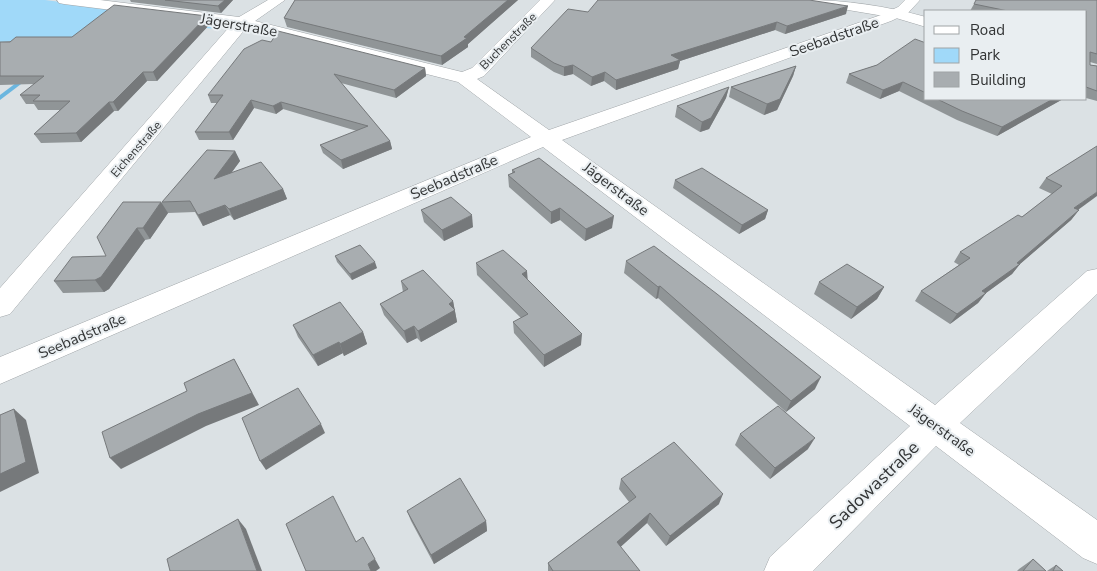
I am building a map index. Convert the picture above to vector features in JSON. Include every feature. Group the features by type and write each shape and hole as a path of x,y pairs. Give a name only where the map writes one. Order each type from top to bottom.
{"street":[{"name":"Jägerstraße","path":"64,0 242,22 464,78 1097,544"},
{"name":"Eichenstraße","path":"0,307 242,22 278,0"},
{"name":"Buchenstraße","path":"464,78 478,72 548,0"},
{"path":"812,0 897,14 924,21"},
{"name":"Seebadstraße","path":"0,371 547,138 897,14 913,0"},
{"name":"Sadowastraße","path":"784,571 936,425 1097,278"}],"green space":[{"path":"0,0 45,0 223,23 216,29 100,18 64,45 0,45"}],"building":[{"path":"165,0 225,0 218,6"},
{"path":"295,0 508,0 464,37 467,38 441,56 284,18"},
{"path":"598,0 809,0 848,6 787,26 777,22 671,55 680,60 616,80 605,72 592,77 573,65 564,67 554,63 531,48 568,9 588,12"},
{"path":"976,0 1097,0 1097,54 1090,52 1090,65 1097,66 1097,91 1087,87 1087,10 1003,10 974,4"},
{"path":"114,5 207,16 153,72 143,72 113,102 109,102 76,133 34,134 70,101 33,101 40,95 20,95 44,76 0,76 0,42 10,42 16,37 72,37"},
{"path":"278,31 425,68 394,90 334,74 390,141 341,160 320,145 368,126 281,102 273,106 251,100 229,132 195,132 223,95 208,95 244,49 262,40 271,42"},
{"path":"915,39 924,42 924,92 903,82 883,90 849,74 877,65"},
{"path":"796,66 780,99 767,104 731,87"},
{"path":"729,87 711,118 702,122 677,106"},
{"path":"939,100 1051,100 1002,127"},
{"path":"1097,146 1097,192 1074,208 1079,210 1017,263 1020,264 982,291 986,293 957,314 921,291 970,258 960,252 1018,215 1022,217 1062,186 1046,178"},
{"path":"207,150 235,151 214,179 261,162 283,189 229,209 225,205 198,215 190,201 162,202"},
{"path":"539,158 614,216 586,229 560,208 551,212 508,175 515,172 512,170"},
{"path":"702,168 768,210 742,225 675,180"},
{"path":"451,197 472,215 442,230 421,210"},
{"path":"123,202 161,202 143,228 137,228 101,277 95,280 54,281 72,257 106,256 97,237"},
{"path":"360,245 375,262 350,274 335,256"},
{"path":"654,246 821,377 791,401 660,286 658,287 626,261"},
{"path":"503,250 527,271 522,274 582,334 544,355 513,322 528,314 476,263"},
{"path":"847,264 884,287 857,307 819,282"},
{"path":"423,270 453,301 449,304 455,310 418,331 414,326 404,331 380,304 408,289 401,281"},
{"path":"340,302 363,332 313,355 293,325"},
{"path":"234,359 252,393 198,414 110,458 102,432 187,391 184,383"},
{"path":"298,388 321,424 260,461 242,418"},
{"path":"778,406 815,438 775,468 740,434"},
{"path":"14,409 26,462 0,474 0,415"},
{"path":"674,442 723,494 670,536 650,513 617,542 640,571 553,571 548,563 636,497 621,479"},
{"path":"460,478 486,521 431,555 407,511"},
{"path":"333,496 356,542 363,537 375,559 368,564 371,571 306,571 286,524"},
{"path":"238,519 257,571 170,571 167,559"},
{"path":"1033,559 1046,571 1023,571"},
{"path":"1056,565 1063,571 1053,571"}],"waterway":[{"path":"0,98 26,78"}]}
